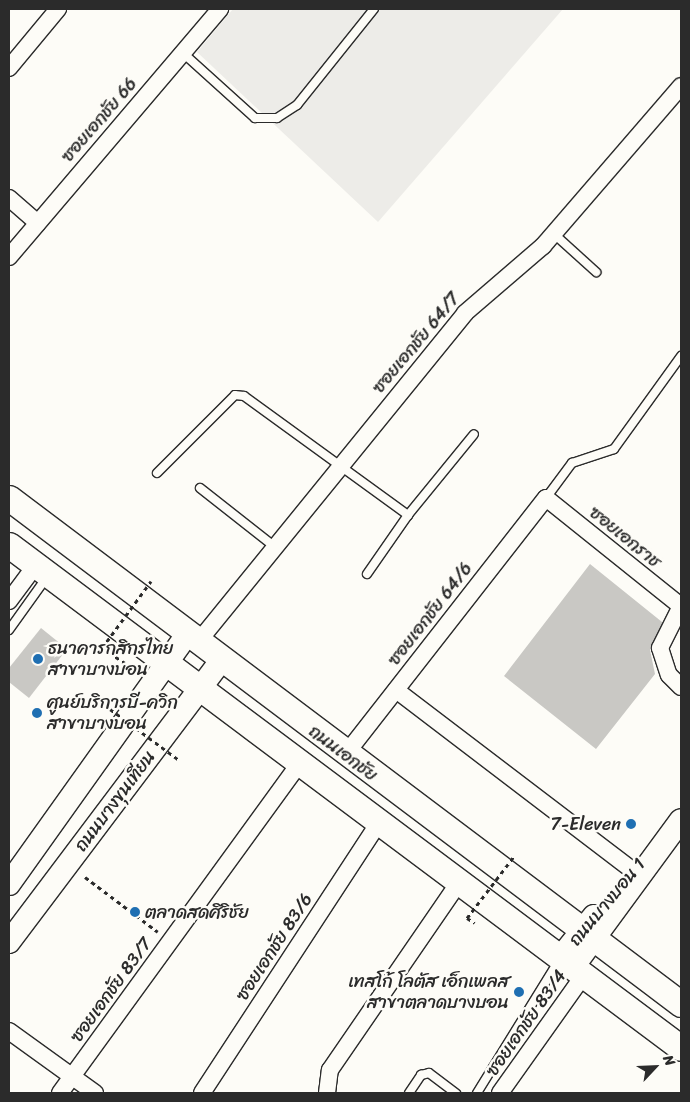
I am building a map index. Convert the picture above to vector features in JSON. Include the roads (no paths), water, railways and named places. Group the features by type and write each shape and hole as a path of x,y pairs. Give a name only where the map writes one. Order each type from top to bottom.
{"main road":[{"name":"ถนนเอกชัย","path":"9,498 346,755 681,1004"},
{"name":"ถนนเอกชัย","path":"9,545 198,690 681,1048"},
{"name":"ถนนบางขุนเทียน","path":"9,884 167,666 193,638"},
{"name":"ถนนบางขุนเทียน","path":"9,942 221,660"},
{"name":"ถนนบางบอน 1","path":"588,936 681,820"},
{"name":"ถนนบางบอน 1","path":"572,967 588,936 631,869 640,858 657,851"}],"street":[{"path":"9,68 58,9"},
{"name":"ซอยเอกชัย 66","path":"9,257 220,9"},
{"name":"ซอยเอกชัย 64/7","path":"193,638 275,547 465,313 554,234 681,86"},
{"path":"9,198 38,223"},
{"name":"ซอยเอกราช","path":"546,498 681,606"},
{"name":"ซอยเอกชัย 64/6","path":"346,755 546,498"},
{"path":"9,601 42,570"},
{"path":"681,606 660,648 669,675 681,688"},
{"path":"396,690 631,869"},
{"name":"ซอยเอกชัย 83/7","path":"60,1093 299,764"},
{"name":"ซอยเอกชัย 83/6","path":"202,1093 379,823"},
{"path":"327,1093 330,1070 459,882"},
{"name":"ซอยเอกชัย 83/4","path":"500,1093 572,967"},
{"path":"9,1031 94,1093"}],"lane":[{"path":"183,53 255,118 277,118 297,105 374,9"},
{"path":"554,234 596,272"},
{"path":"546,498 572,463 614,449 681,356"},
{"path":"157,473 235,395 342,466 408,515"},
{"path":"367,574 408,515 474,434"},
{"path":"200,488 275,547"},
{"path":"9,630 42,570"},
{"path":"477,1093 572,967"},
{"path":"409,1093 422,1075 429,1073 450,1091"}],"place":[{"name":"ธนาคารกสิกรไทย สาขาบางบอน","path":"38,659"},
{"name":"ศูนย์บริการบี-ควิก สาขาบางบอน","path":"37,713"},
{"name":"7-Eleven","path":"631,824"},
{"name":"ตลาดสดศิริชัย","path":"135,912"},
{"name":"เทสโก้ โลตัส เอ็กเพลส สาขาตลาดบางบอน","path":"519,992"}]}
